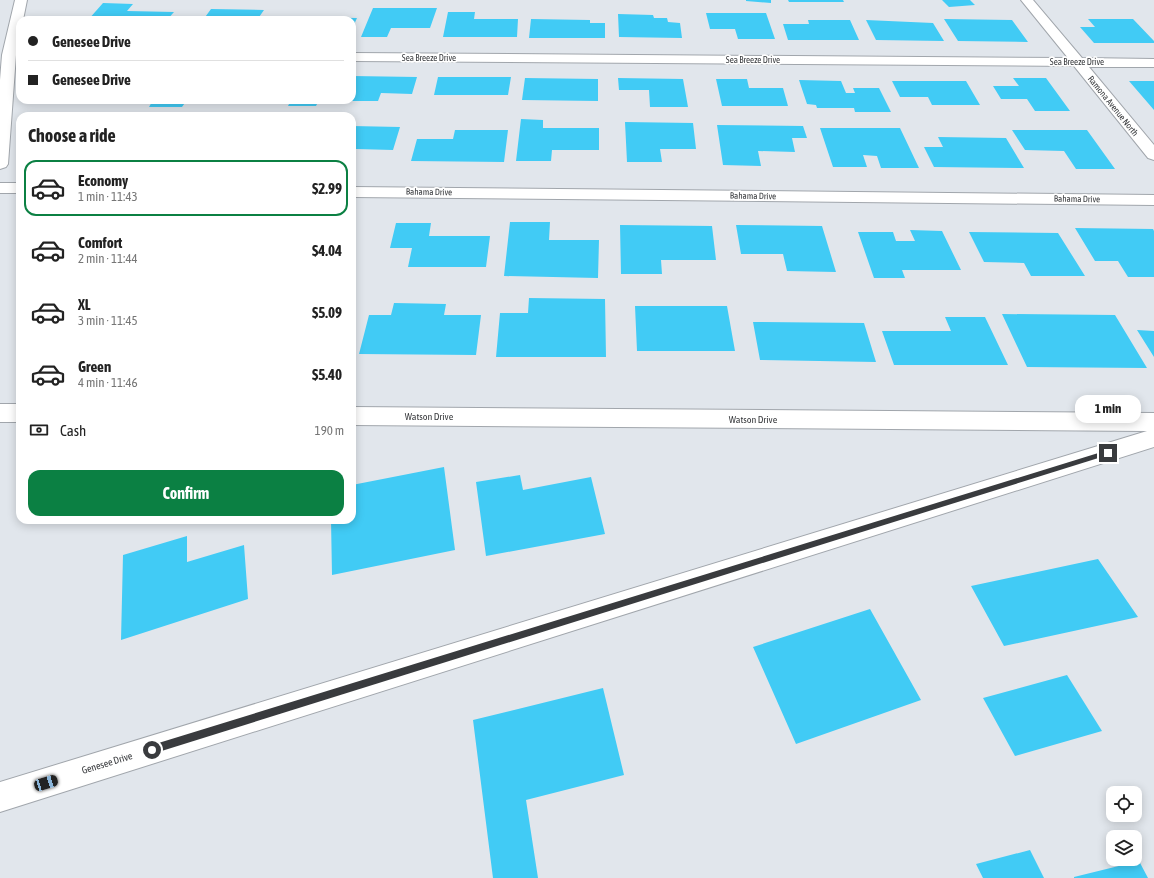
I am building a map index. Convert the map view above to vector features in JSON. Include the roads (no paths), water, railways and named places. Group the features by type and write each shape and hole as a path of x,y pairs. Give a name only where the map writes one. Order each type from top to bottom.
{"street":[{"path":"19,16 21,0"},
{"name":"Ramona Avenue North","path":"1027,0 1154,155"},
{"path":"0,164 16,39"},
{"name":"Sea Breeze Drive","path":"356,57 1154,63"},
{"path":"0,188 16,188"},
{"name":"Bahama Drive","path":"356,192 1154,200"},
{"path":"0,413 16,413"},
{"name":"Watson Drive","path":"356,416 1154,422"},
{"name":"Genesee Drive","path":"0,797 1154,438"}]}
